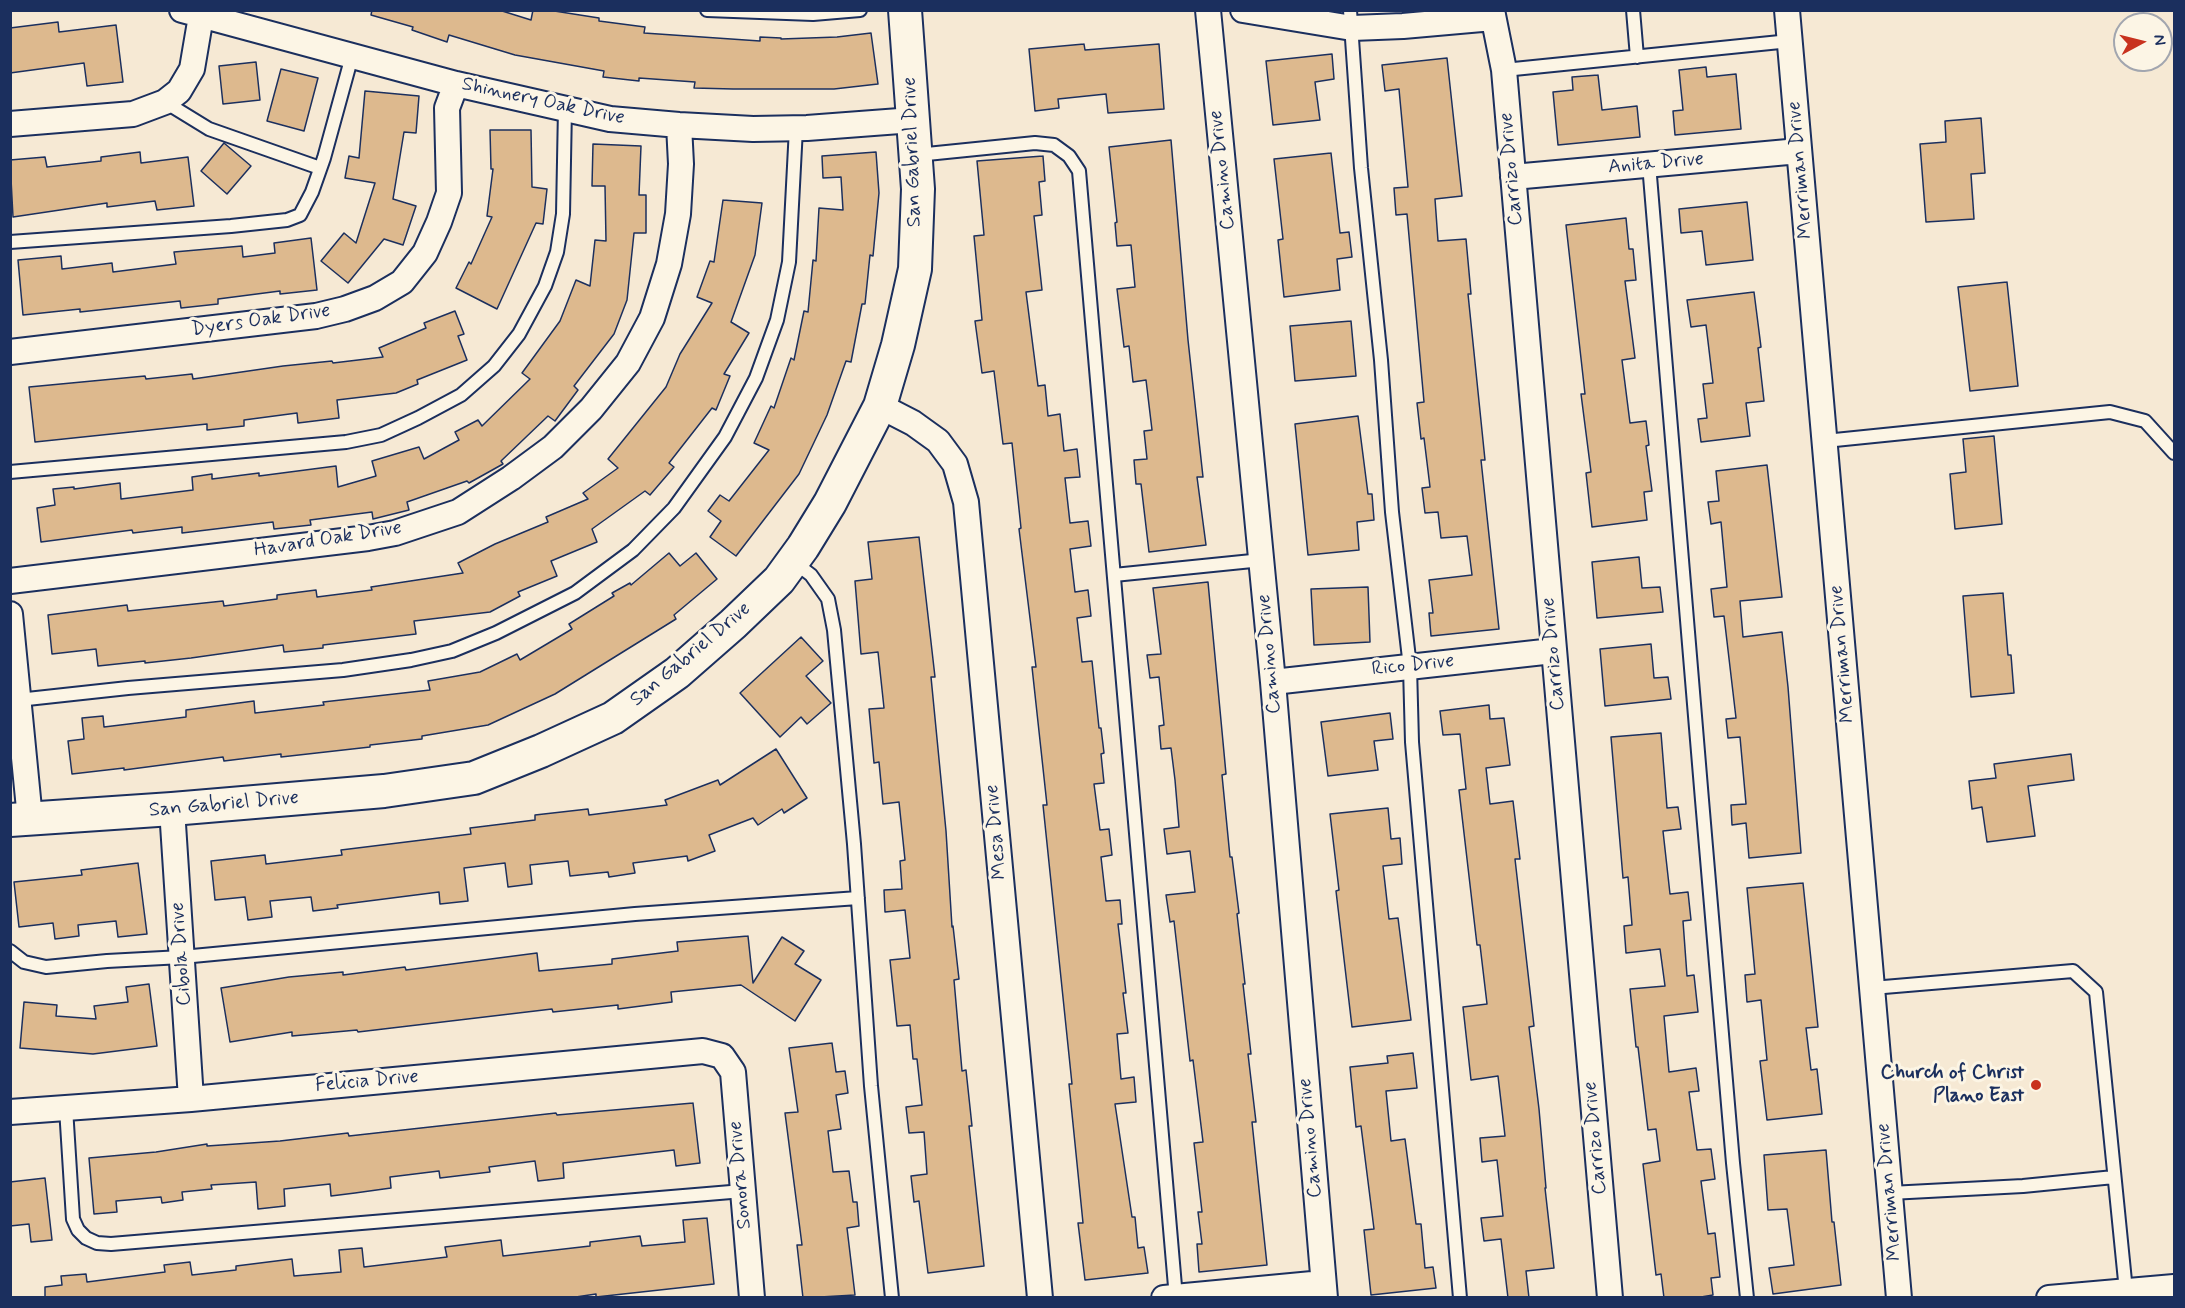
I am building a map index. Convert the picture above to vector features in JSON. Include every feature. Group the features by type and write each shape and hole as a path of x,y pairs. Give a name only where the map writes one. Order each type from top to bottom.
{"street":[{"name":"San Gabriel Drive","path":"20,819 384,791 474,778 541,752 613,718 677,673 771,588 793,561 830,503 880,405 898,345 915,269 918,189 905,10"},
{"name":"Camino Drive","path":"1208,10 1262,560 1324,1291"},
{"path":"1243,10 1403,26 1492,14"},
{"name":"Merriman Drive","path":"1787,10 1899,1298"},
{"name":"Shinnery Oak Drive","path":"192,13 456,84 610,119 678,125 796,128 913,120"},
{"path":"10,124 133,114 165,102 179,91 192,69 192,13"},
{"name":"Carrizo Drive","path":"1492,14 1504,70 1610,1298"},
{"name":"Dyers Oak Drive","path":"10,352 316,316 375,298 402,282 425,253 449,193 447,108 456,84"},
{"name":"Havard Oak Drive","path":"10,582 368,538 458,512 511,478 553,447 591,409 628,363 652,318 669,264 678,214 681,164 678,125"},
{"name":"Anita Drive","path":"1513,177 1799,151"},
{"name":"Mesa Drive","path":"880,405 913,423 938,441 955,464 966,502 1040,1298"},
{"path":"10,614 18,700 20,819"},
{"name":"Rico Drive","path":"1273,682 1553,651"},
{"name":"Cibola Drive","path":"172,809 191,1099"},
{"name":"Felicia Drive","path":"10,1112 191,1099 703,1051 722,1056"},
{"name":"Sonora Drive","path":"722,1056 733,1072 752,1298"},
{"path":"2049,1298 2175,1287"},
{"path":"1172,1297 1324,1291"}],"lane":[{"path":"707,10 813,14 860,10"},
{"path":"1633,10 1637,57"},
{"path":"1351,19 1361,168 1381,360 1392,512 1410,667 1412,742 1460,1298"},
{"path":"1504,70 1790,41"},
{"path":"10,242 231,226 287,220 300,215 312,192 320,168 352,56"},
{"path":"165,102 209,129 320,168"},
{"path":"10,472 346,442 381,435 461,395 494,366 519,334 545,286 557,252 563,214 565,108"},
{"path":"18,700 128,688 343,670 411,660 452,651 496,633 585,586 633,550 674,508 725,437 756,378 777,320 789,262 796,128"},
{"path":"916,155 1035,143 1054,145 1069,156 1079,171 1172,1297"},
{"path":"1649,164 1733,1163 1747,1298"},
{"path":"1824,441 2110,412 2145,421 2175,453"},
{"path":"1114,575 1262,560"},
{"path":"793,561 811,575 828,598 834,630 858,898 871,1086 892,1298"},
{"path":"10,951 24,962 46,967 182,957 519,924 858,898"},
{"path":"1872,988 2073,971 2096,992 2126,1291"},
{"path":"66,1108 73,1219 78,1230 86,1238 97,1243 111,1244 742,1191"},
{"path":"1890,1193 2023,1186 2114,1178"}],"building":[{"path":"372,10 499,10 531,20 533,10 548,10 599,18 599,21 645,27 644,33 760,41 760,37 781,39 837,37 871,33 878,84 834,89 733,89 694,88 695,82 639,78 639,81 603,77 604,71 515,55 449,35 447,42 412,30 413,27 371,15"},
{"path":"58,22 59,32 116,25 123,82 87,86 84,63 10,73 10,28"},
{"path":"1084,44 1085,50 1159,44 1164,109 1108,113 1106,94 1058,99 1059,108 1035,111 1029,49"},
{"path":"1332,54 1334,79 1315,82 1320,120 1273,125 1266,61"},
{"path":"1447,58 1462,196 1435,199 1438,241 1466,239 1471,294 1468,294 1485,460 1481,460 1499,629 1431,636 1429,613 1433,613 1429,580 1472,575 1467,536 1441,538 1438,512 1425,513 1422,488 1430,487 1417,403 1424,402 1407,214 1396,215 1394,188 1408,187 1399,89 1385,91 1382,65"},
{"path":"256,62 260,100 223,104 219,66"},
{"path":"1706,67 1707,77 1736,74 1741,129 1675,135 1673,111 1683,110 1679,70"},
{"path":"281,69 318,78 304,131 267,121"},
{"path":"1598,75 1602,110 1637,106 1640,137 1558,145 1553,92 1573,90 1572,77"},
{"path":"365,91 419,96 416,133 404,132 393,199 416,206 403,245 384,239 348,283 321,261 344,233 356,243 375,183 345,178 349,156 359,158"},
{"path":"1981,118 1985,173 1971,174 1974,219 1926,222 1920,144 1946,142 1945,121"},
{"path":"490,130 531,130 532,187 547,189 543,224 536,223 497,309 456,288 469,262 471,264 492,217 487,216 493,169 491,169"},
{"path":"1171,140 1188,340 1203,477 1197,477 1206,545 1149,552 1141,484 1136,484 1134,460 1147,459 1144,431 1152,430 1146,380 1133,382 1129,346 1124,347 1117,289 1135,287 1131,245 1117,246 1115,223 1117,222 1109,147"},
{"path":"224,143 251,166 227,194 201,171"},
{"path":"593,144 641,146 639,195 646,195 646,233 634,233 627,300 614,334 574,386 578,390 555,421 548,416 501,461 503,464 469,483 467,481 407,502 409,510 373,519 372,512 310,520 311,525 274,529 273,522 182,533 182,527 133,533 132,530 41,542 37,508 55,505 53,489 74,487 74,489 120,483 121,499 193,490 192,477 212,474 212,479 259,473 259,476 336,466 338,487 376,476 372,461 419,447 424,459 459,440 455,432 478,420 482,426 530,379 522,373 560,321 576,280 590,286 595,240 606,241 605,186 592,186"},
{"path":"140,152 141,163 188,157 194,206 157,210 155,201 107,207 107,203 13,217 10,160 45,157 47,167 101,161 101,157"},
{"path":"876,152 879,193 873,256 870,255 865,304 862,304 851,362 846,361 827,415 799,474 736,556 710,537 721,521 708,511 720,495 729,501 769,450 754,443 771,406 774,408 791,358 794,360 804,311 808,312 813,260 816,261 819,208 843,210 841,177 823,178 822,156"},
{"path":"1331,153 1340,233 1349,232 1352,257 1337,259 1340,290 1284,297 1278,240 1283,239 1274,159"},
{"path":"1043,156 1045,181 1039,182 1042,215 1034,216 1042,290 1026,292 1038,386 1045,385 1048,416 1060,414 1064,451 1077,449 1080,477 1065,478 1070,523 1088,521 1091,546 1070,549 1075,592 1088,590 1091,616 1077,618 1082,662 1092,661 1104,753 1101,754 1104,783 1094,784 1100,830 1109,829 1112,855 1101,857 1106,901 1120,900 1122,924 1118,924 1128,1033 1117,1034 1121,1079 1134,1077 1136,1102 1115,1104 1132,1217 1135,1217 1138,1248 1144,1247 1148,1273 1085,1280 1078,1223 1083,1223 1069,1084 1072,1084 1043,805 1047,805 1032,667 1036,667 1019,529 1021,528 1012,443 1003,444 994,371 982,373 975,321 982,320 974,236 984,235 977,161"},
{"path":"723,200 762,203 755,255 731,322 749,333 724,374 730,376 716,410 712,408 669,463 674,467 650,495 645,491 592,529 597,542 551,561 557,576 518,592 520,596 490,612 414,621 416,634 284,652 283,645 191,658 98,666 96,649 52,654 48,615 127,605 128,611 223,601 224,606 277,599 277,595 316,590 317,597 372,590 371,587 463,573 458,563 495,544 548,522 546,517 588,499 583,493 618,468 608,459 666,387 680,354 712,303 697,297 710,261 714,262"},
{"path":"1747,202 1753,260 1706,265 1702,231 1681,233 1679,209"},
{"path":"1626,218 1629,249 1633,249 1636,280 1625,281 1635,358 1622,360 1630,423 1646,421 1649,445 1646,446 1652,491 1644,492 1647,520 1592,527 1586,473 1591,472 1581,394 1585,394 1566,225"},
{"path":"311,238 317,290 280,294 280,291 218,299 218,304 181,308 180,301 80,312 80,309 23,315 18,260 61,256 62,269 112,263 113,272 176,264 174,252 242,246 243,257 275,253 274,243"},
{"path":"2007,282 2018,386 1970,391 1958,287"},
{"path":"1754,292 1761,347 1758,348 1764,401 1746,403 1750,436 1701,442 1698,419 1707,418 1703,384 1713,383 1706,325 1691,327 1687,300"},
{"path":"455,311 464,334 458,336 467,360 417,380 418,384 396,393 337,400 339,418 298,423 297,413 244,420 244,426 207,430 207,424 35,442 29,387 145,376 146,379 192,374 193,379 283,366 383,357 379,348 426,328 424,323"},
{"path":"1351,321 1356,376 1295,381 1290,326"},
{"path":"1358,416 1368,494 1372,494 1374,520 1357,522 1359,550 1308,555 1295,424"},
{"path":"1994,436 2002,524 1955,529 1950,474 1966,472 1963,439"},
{"path":"1767,465 1782,597 1740,601 1743,637 1782,632 1801,853 1749,858 1746,823 1732,825 1731,805 1746,804 1740,737 1728,738 1726,719 1736,718 1724,616 1714,617 1711,589 1727,587 1721,522 1711,524 1708,502 1719,501 1716,471"},
{"path":"919,537 935,677 931,677 946,831 952,927 959,979 954,980 962,1071 966,1070 972,1126 969,1126 984,1266 928,1273 919,1201 914,1202 911,1176 927,1174 924,1132 909,1133 906,1107 922,1105 917,1059 913,1059 910,1025 897,1026 890,960 910,958 905,910 885,912 884,890 902,889 900,861 905,860 899,802 883,804 879,762 874,763 869,709 884,708 878,652 861,654 855,581 872,579 868,542"},
{"path":"669,553 680,566 696,553 717,579 674,615 676,619 555,694 488,725 422,736 422,739 370,745 370,747 224,761 223,757 124,770 124,768 72,774 68,741 84,739 82,718 103,716 104,727 186,717 186,710 254,701 255,713 324,705 323,702 430,690 428,681 480,672 517,654 520,660 572,629 569,624 614,596 612,593 630,583 631,585"},
{"path":"1639,557 1642,588 1660,587 1663,612 1597,618 1592,562"},
{"path":"1208,582 1226,774 1222,775 1230,857 1232,857 1239,913 1237,914 1251,1054 1248,1054 1256,1122 1252,1122 1267,1265 1199,1272 1197,1244 1202,1244 1198,1212 1202,1212 1194,1143 1203,1142 1193,1060 1190,1061 1174,921 1170,922 1166,895 1195,892 1190,851 1167,854 1164,829 1179,827 1175,780 1171,748 1161,749 1159,726 1164,725 1159,677 1150,678 1147,655 1161,654 1153,588"},
{"path":"1368,587 1370,642 1314,645 1311,589"},
{"path":"2003,593 2008,655 2011,655 2014,693 1971,697 1963,596"},
{"path":"801,637 823,661 806,676 831,703 807,724 801,717 780,737 740,693"},
{"path":"1651,644 1654,678 1668,677 1671,699 1605,706 1600,649"},
{"path":"1489,705 1490,719 1504,718 1510,765 1486,768 1490,804 1513,801 1520,859 1515,859 1534,1026 1529,1027 1554,1268 1526,1271 1529,1298 1508,1298 1501,1239 1484,1241 1481,1218 1503,1216 1497,1160 1482,1162 1480,1138 1505,1136 1498,1076 1471,1080 1463,1007 1487,1004 1480,945 1477,945 1459,790 1466,789 1460,734 1443,735 1440,711"},
{"path":"1390,713 1393,739 1374,741 1378,770 1328,776 1321,722"},
{"path":"1661,733 1667,808 1678,807 1681,829 1663,831 1670,894 1688,892 1691,920 1683,921 1687,976 1694,975 1698,1012 1664,1016 1669,1072 1696,1068 1699,1091 1689,1092 1697,1150 1711,1149 1715,1179 1701,1181 1708,1234 1715,1233 1720,1277 1711,1278 1713,1295 1695,1298 1664,1298 1661,1274 1656,1275 1643,1164 1660,1161 1656,1129 1648,1130 1630,989 1665,986 1660,949 1626,953 1624,926 1632,925 1628,877 1623,878 1611,737"},
{"path":"776,749 807,798 784,813 782,809 758,825 753,818 709,835 715,851 688,861 687,856 633,863 635,873 609,877 608,872 570,876 568,861 530,865 532,884 508,887 505,863 464,868 468,901 440,904 439,892 337,905 338,908 313,911 311,897 270,901 272,917 248,920 245,897 215,900 211,861 265,855 266,864 342,855 341,850 471,834 470,828 535,820 535,815 588,809 589,815 667,805 665,800 718,780 720,785"},
{"path":"2071,754 2074,780 2028,786 2035,836 1987,842 1982,807 1972,809 1969,781 1996,778 1994,764"},
{"path":"1388,808 1391,839 1400,838 1402,864 1383,866 1389,919 1398,918 1411,1020 1352,1027 1336,891 1339,890 1330,814"},
{"path":"138,863 147,934 118,937 116,921 78,925 79,936 55,939 53,923 19,927 14,882 82,875 81,870"},
{"path":"1803,883 1818,1027 1806,1028 1811,1070 1817,1069 1822,1114 1767,1120 1760,1061 1767,1060 1761,1000 1747,1002 1745,975 1755,974 1747,888"},
{"path":"748,936 753,983 782,937 804,951 795,964 821,980 795,1021 741,985 671,992 672,1002 618,1009 618,1005 553,1012 552,1009 358,1032 357,1030 292,1036 292,1032 230,1042 221,988 289,977 343,972 343,975 405,967 406,970 537,953 539,971 612,964 612,959 678,951 677,942"},
{"path":"149,984 157,1046 93,1054 20,1048 24,1002 57,1005 56,1016 96,1019 94,1006 128,1002 126,987"},
{"path":"832,1043 836,1072 845,1071 848,1093 836,1095 841,1129 828,1131 833,1172 849,1171 853,1202 857,1202 859,1226 847,1228 855,1295 803,1298 797,1245 802,1245 785,1113 798,1112 789,1048"},
{"path":"1413,1053 1417,1088 1386,1091 1391,1141 1405,1139 1416,1224 1421,1224 1425,1268 1433,1267 1436,1288 1371,1295 1364,1230 1374,1229 1361,1126 1356,1127 1350,1067 1388,1063 1387,1056"},
{"path":"693,1103 700,1163 676,1166 674,1150 563,1163 564,1178 538,1181 535,1161 489,1167 490,1172 440,1178 439,1171 390,1177 391,1188 331,1196 330,1184 284,1189 285,1206 258,1209 256,1182 211,1185 212,1189 182,1192 183,1200 162,1203 161,1197 116,1201 117,1212 94,1214 89,1158 156,1152 207,1144 207,1146 280,1141 348,1133 349,1136 556,1113 557,1115"},
{"path":"1826,1150 1832,1222 1834,1222 1841,1285 1773,1294 1769,1268 1794,1265 1787,1209 1768,1210 1764,1155"},
{"path":"45,1178 52,1240 31,1242 29,1224 10,1226 10,1182"},
{"path":"707,1218 714,1284 569,1298 45,1298 45,1287 62,1285 61,1276 86,1274 87,1282 165,1272 164,1265 190,1262 192,1275 236,1270 236,1266 292,1259 294,1276 341,1272 339,1250 362,1248 364,1267 447,1257 445,1247 501,1240 503,1256 590,1246 590,1242 640,1236 642,1246 685,1242 683,1220"}],"place":[{"name":"Church of Christ Plano East","path":"2036,1085"}]}
